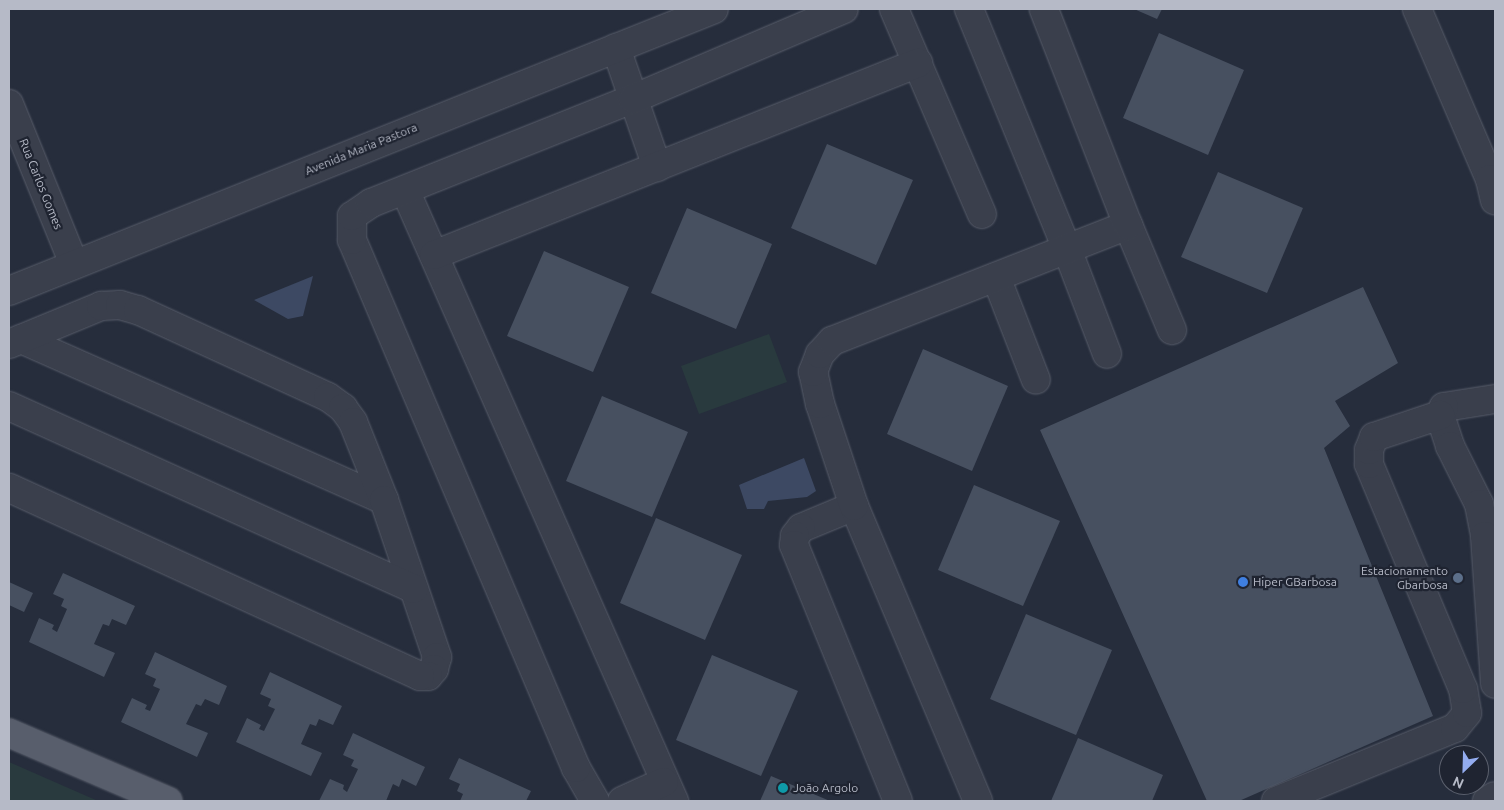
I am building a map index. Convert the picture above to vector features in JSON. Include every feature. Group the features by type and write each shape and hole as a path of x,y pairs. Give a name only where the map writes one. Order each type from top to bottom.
{"main road":[{"path":"9,733 168,801"}],"street":[{"name":"Avenida Maria Pastora","path":"9,290 714,9"},
{"path":"596,801 576,768 352,240 352,216 371,203 405,190 630,88 844,9"},
{"path":"894,9 982,214"},
{"path":"969,9 1067,249 1107,354"},
{"path":"1044,9 1128,225 1172,330"},
{"path":"1419,10 1490,179 1495,200"},
{"path":"616,48 657,167"},
{"path":"434,255 918,63"},
{"name":"Rua Carlos Gomes","path":"9,104 74,264"},
{"path":"405,190 669,792 622,801"},
{"path":"978,801 854,506 820,404 813,372 820,354 832,341 1128,225"},
{"path":"996,276 1036,380"},
{"path":"9,488 420,676 428,676 434,669 437,657 384,500 353,422 343,408 328,397 138,310 120,305 101,306 15,342"},
{"path":"15,342 384,500"},
{"path":"1495,399 1444,408 1440,416 1450,446 1479,504 1485,536 1495,684"},
{"path":"9,406 414,588"},
{"path":"1276,801 1455,728 1467,713 1463,688 1369,464 1369,450 1374,437 1440,416"},
{"path":"854,506 801,528 795,536 794,545 898,801"},
{"path":"1487,801 1495,796"}],"shaded area":[{"path":"769,334 787,382 699,414 681,366"},
{"path":"9,762 98,801 9,801"}],"water":[{"path":"313,276 303,316 288,319 254,300"},
{"path":"804,458 816,491 807,497 768,501 764,509 747,509 739,485"}],"building":[{"path":"1134,9 1162,9 1157,19"},
{"path":"1159,33 1244,70 1208,155 1123,118"},
{"path":"827,144 913,180 876,265 791,228"},
{"path":"1218,172 1303,208 1267,293 1181,257"},
{"path":"687,208 772,244 736,329 651,293"},
{"path":"544,251 629,287 593,372 507,336"},
{"name":"Hiper GBarbosa","path":"1363,287 1398,363 1335,401 1350,426 1324,448 1433,716 1239,801 1207,801 1040,430"},
{"path":"923,349 1008,386 972,471 887,434"},
{"path":"602,396 688,432 652,517 566,481"},
{"path":"974,485 1060,521 1023,606 938,570"},
{"path":"656,518 742,555 705,640 620,603"},
{"path":"63,573 135,606 126,625 112,619 109,626 103,624 94,644 115,653 104,677 29,642 39,618 54,625 52,629 57,632 67,609 61,606 64,599 53,594"},
{"path":"9,582 33,593 24,612 9,605"},
{"path":"1026,614 1112,650 1076,735 990,699"},
{"path":"155,652 227,686 219,705 205,699 201,706 196,704 186,724 208,733 197,757 121,722 132,698 147,705 145,709 150,711 160,689 153,686 156,679 145,674"},
{"path":"712,655 798,691 761,776 676,740"},
{"path":"270,672 342,706 333,725 319,719 316,726 310,724 301,744 322,753 311,776 236,742 247,718 261,725 259,729 264,731 275,709 268,706 271,699 260,694"},
{"path":"353,733 425,767 416,786 402,779 399,787 393,784 386,801 319,801 330,779 344,785 343,789 347,792 358,769 351,766 354,760 343,755"},
{"path":"1078,738 1163,775 1152,801 1051,801"},
{"path":"459,758 531,791 526,801 460,801 463,794 457,791 460,784 449,779"},
{"name":"João Argolo","path":"771,776 830,801 760,801"}],"place":[{"name":"Estacionamento Gbarbosa","path":"1458,578"},
{"name":"Hiper GBarbosa","path":"1243,582"},
{"name":"João Argolo","path":"783,788"}]}
